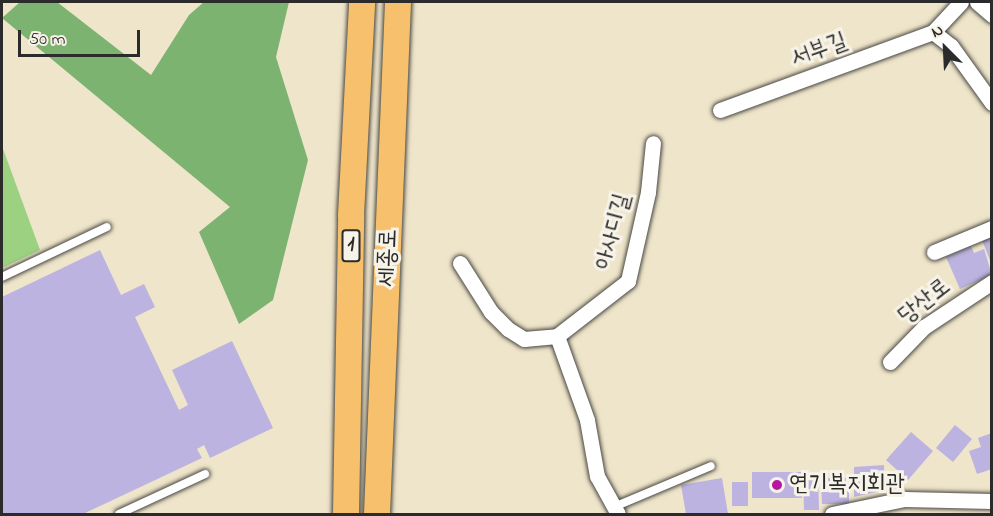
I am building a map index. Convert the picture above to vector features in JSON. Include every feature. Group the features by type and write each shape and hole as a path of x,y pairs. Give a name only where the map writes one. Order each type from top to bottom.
{"highway":[{"name":"세종로","path":"344,507 351,215 362,2"},
{"name":"세종로","path":"377,514 398,2"},
{"path":"378,481 383,514"}],"street":[{"name":"서부길","path":"720,110 933,32 961,2"},
{"path":"977,2 992,15"},
{"path":"933,32 951,46 992,103"},
{"name":"아사디길","path":"557,336 628,281 641,227 653,144"},
{"name":"당산로","path":"934,252 992,228"},
{"path":"460,263 491,312 508,329 524,339 557,336 584,409 597,476 616,511"},
{"name":"당산로","path":"890,362 924,327 992,282"},
{"path":"832,514 904,499 992,501"}],"lane":[{"path":"2,277 107,227"},
{"path":"616,511 711,466"},
{"path":"119,514 205,474"}],"green space":[{"path":"20,2 57,2 151,75 189,15 204,2 289,2 276,57 308,160 273,300 239,324 199,232 230,207 2,18"},
{"path":"2,146 40,250 2,268"}],"building":[{"path":"991,236 991,263 982,240"},
{"path":"971,246 974,253 984,249 992,275 960,289 946,257"},
{"path":"100,250 121,295 144,284 155,307 135,317 179,410 188,405 172,370 232,341 273,428 210,458 204,445 197,449 202,458 83,514 2,514 2,297"},
{"path":"955,425 972,439 953,462 936,448"},
{"path":"911,432 933,451 908,480 886,460"},
{"path":"992,433 992,469 977,474 969,451 981,447 978,438"},
{"path":"884,465 885,490 854,497 854,467"},
{"name":"연기복지회관","path":"752,472 801,472 802,498 752,498"},
{"path":"803,474 818,474 819,510 804,510"},
{"path":"722,478 728,514 686,514 681,485"},
{"path":"821,478 849,478 849,504 822,504"},
{"path":"732,482 748,482 748,506 732,506"}],"place":[{"name":"연기복지회관","path":"777,485"}]}
